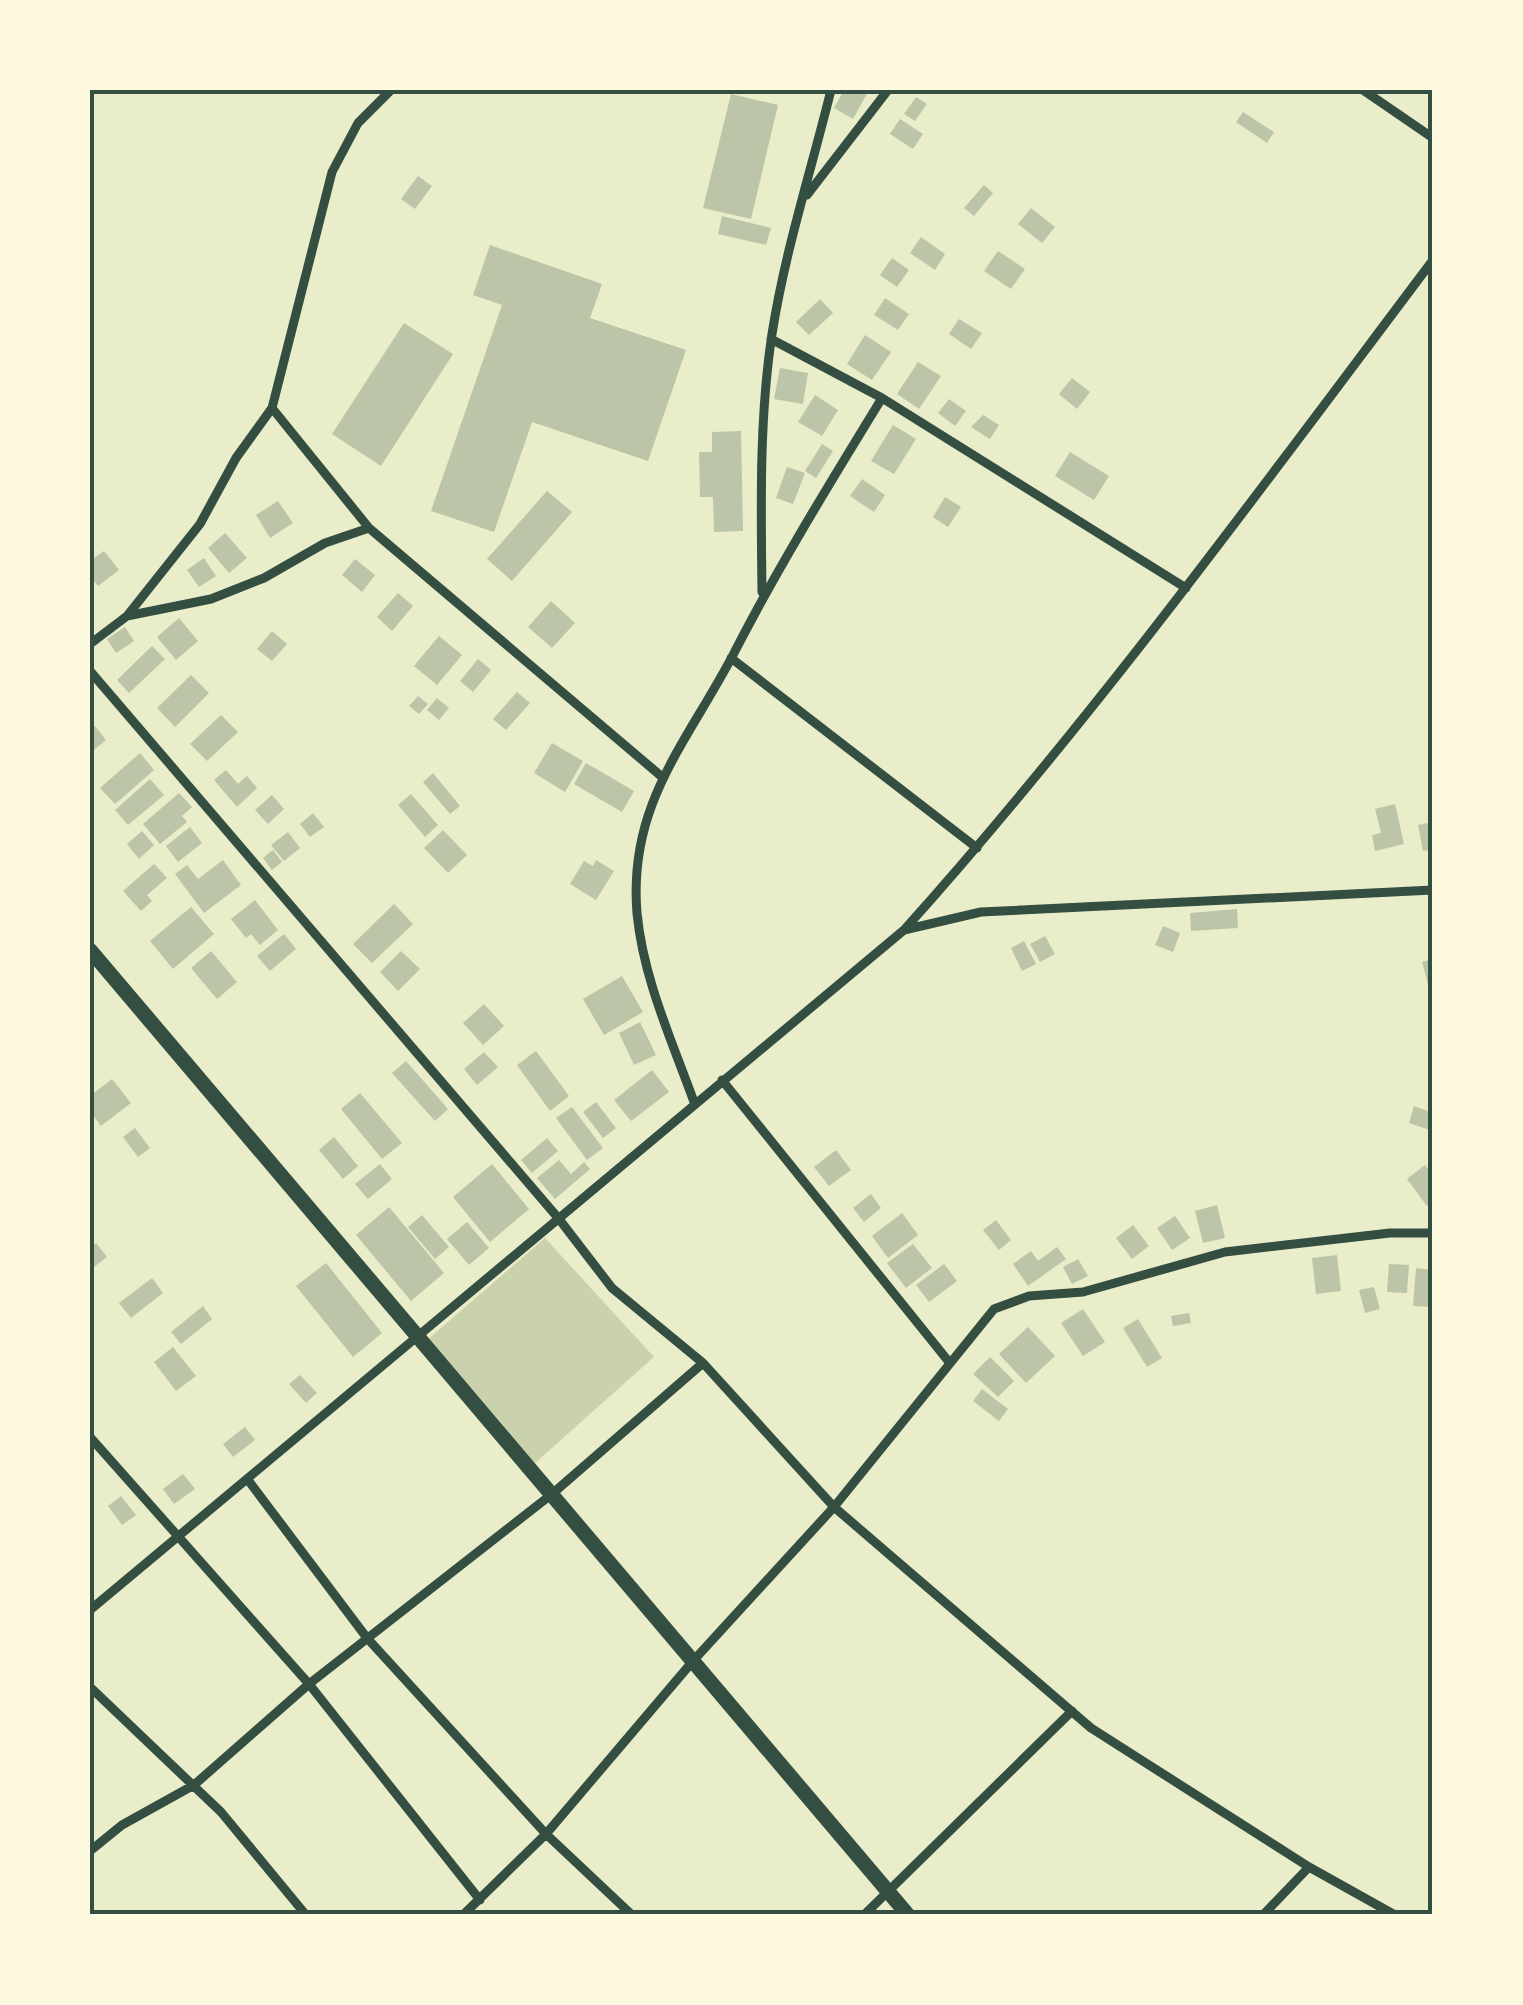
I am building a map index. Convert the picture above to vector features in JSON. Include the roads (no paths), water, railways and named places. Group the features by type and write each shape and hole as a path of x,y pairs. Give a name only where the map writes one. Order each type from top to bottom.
{"main road":[{"path":"90,950 414,1337 908,1915"}],"street":[{"path":"90,644 127,616 200,524 236,458 272,408 332,172 358,123 391,90"},
{"path":"762,595 761,477 771,339 790,240 805,198 831,90"},
{"path":"805,198 888,90"},
{"path":"1363,90 1433,138"},
{"path":"90,1610 904,930 977,848 1186,588 1433,260"},
{"path":"771,339 882,398 1186,588"},
{"path":"694,1102 645,964 637,912 640,832 660,776 731,658 762,595 882,398"},
{"path":"272,408 369,528 660,776"},
{"path":"127,616 211,598 264,578 326,544 369,528"},
{"path":"731,658 977,848"},
{"path":"90,671 559,1219 612,1288 702,1363 834,1507 1091,1728 1310,1867 1395,1915"},
{"path":"904,930 981,912 1433,890"},
{"path":"722,1080 949,1362"},
{"path":"464,1915 546,1834 693,1661 834,1507 994,1308 1029,1296 1083,1292 1225,1252 1390,1233 1433,1233"},
{"path":"90,1852 122,1825 194,1786 308,1684 552,1494 702,1363"},
{"path":"90,1437 308,1684 480,1900"},
{"path":"248,1480 368,1638 546,1834 632,1915"},
{"path":"90,1687 221,1812 306,1915"},
{"path":"864,1915 1072,1711"},
{"path":"1263,1915 1310,1867"}]}
